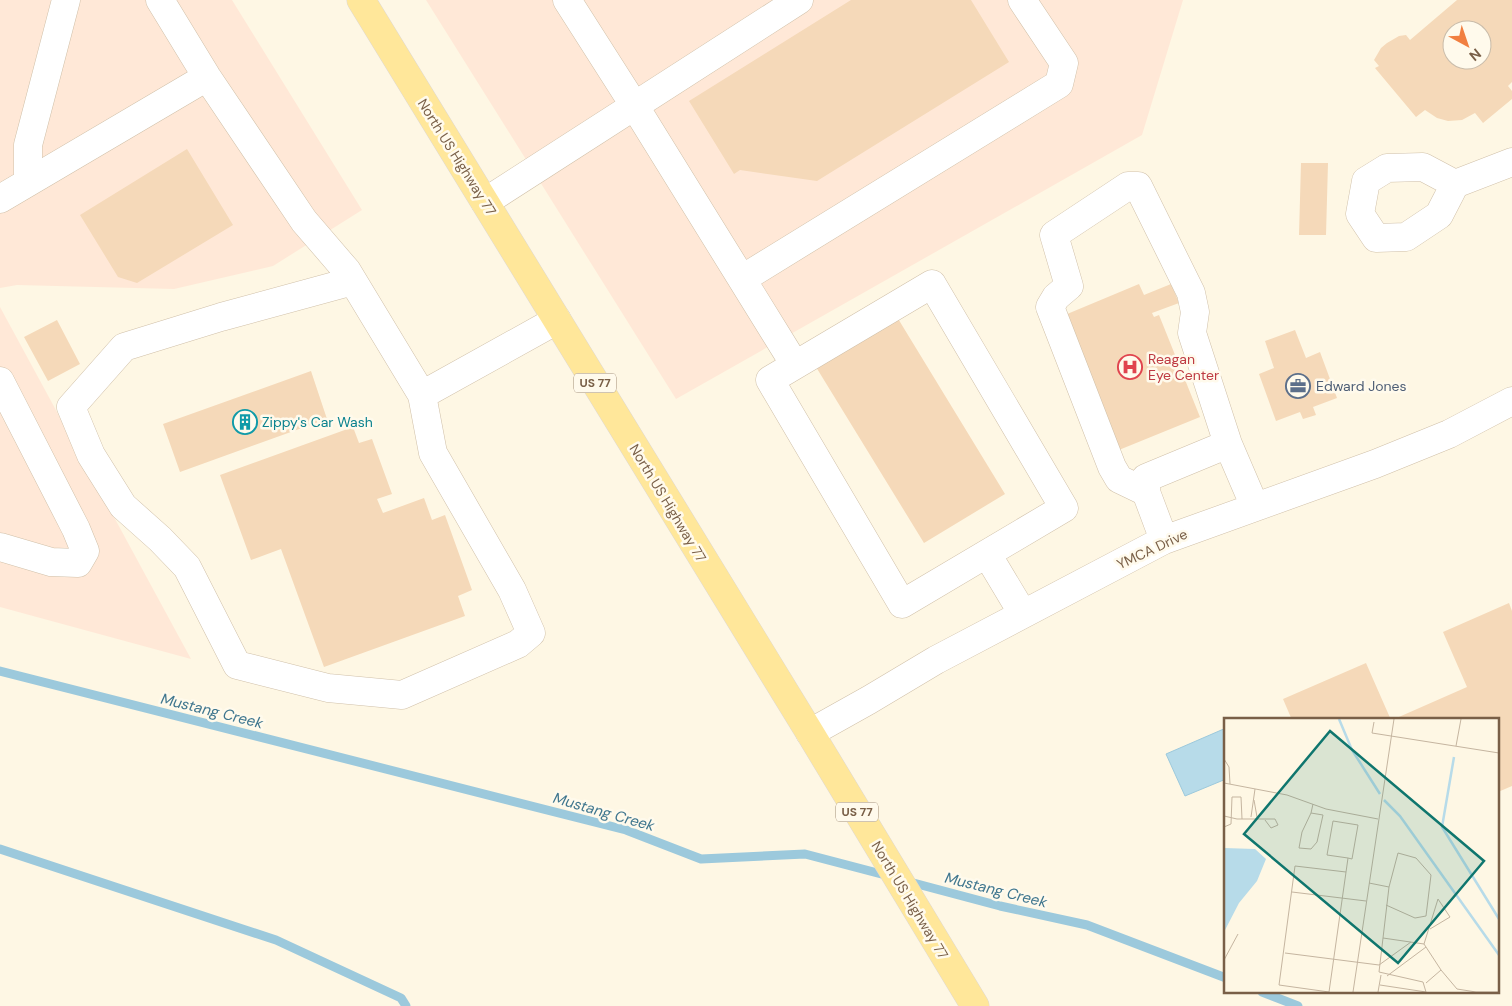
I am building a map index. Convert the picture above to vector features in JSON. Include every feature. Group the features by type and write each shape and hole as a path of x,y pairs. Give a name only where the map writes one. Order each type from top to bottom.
{"main road":[{"name":"North US Highway 77","path":"361,0 975,1006"}],"street":[{"path":"28,182 28,145 66,0"},
{"path":"160,0 207,77 304,221 347,271 422,395 433,453 512,590 531,633 518,644 402,696 328,688 237,665 187,567 160,539 123,506 90,455 71,407 124,347 221,317 353,281"},
{"path":"567,0 795,365"},
{"path":"485,202 799,0"},
{"path":"742,279 1059,84 1064,63 1022,0"},
{"path":"0,199 207,77"},
{"path":"1455,184 1512,162"},
{"path":"1146,492 1119,478 1112,468 1050,307 1056,297 1069,286 1054,235 1128,186 1138,186 1191,293 1195,312 1192,333 1228,444 1255,507"},
{"path":"932,284 1064,508 902,604 770,380 795,365 932,284"},
{"path":"422,395 557,320"},
{"path":"0,381 76,529 85,551 78,563 51,562 0,547"},
{"name":"YMCA Drive","path":"810,733 936,660 1164,540 1375,464 1449,434 1512,401"},
{"path":"1164,540 1146,492 1146,478 1228,444"},
{"path":"987,554 1023,614"}],"shaded area":[{"path":"0,0 232,0 362,210 273,266 174,289 17,285 0,288"},
{"path":"426,0 1183,0 1142,135 676,399"},
{"path":"0,307 191,659 0,607"}],"water":[{"path":"1224,729 1224,780 1185,796 1166,754"}],"building":[{"path":"851,0 971,0 1009,62 817,181 740,170 734,174 689,101"},
{"path":"1457,0 1512,0 1512,82 1508,86 1512,91 1512,99 1483,123 1475,113 1462,120 1448,121 1437,118 1425,110 1416,117 1375,68 1379,66 1374,60 1381,48 1387,43 1399,36 1406,35 1410,40"},
{"path":"187,149 233,225 137,283 118,277 80,215"},
{"path":"1301,163 1328,163 1326,235 1299,235"},
{"name":"Reagan Eye Center","path":"1139,284 1144,295 1171,284 1179,303 1152,313 1154,317 1159,315 1200,417 1114,452 1060,317"},
{"path":"897,317 1005,494 924,543 816,367"},
{"path":"57,320 80,364 48,381 24,337"},
{"name":"Edward Jones","path":"1295,330 1306,358 1320,352 1337,398 1313,407 1316,415 1303,419 1300,412 1276,421 1259,374 1274,368 1265,341"},
{"name":"Zippy's Car Wash","path":"311,371 327,419 180,472 163,424"},
{"path":"353,427 359,443 372,439 392,494 377,499 383,513 424,498 432,520 445,515 472,590 458,596 465,616 324,667 281,549 251,560 220,475"},
{"path":"1509,603 1512,611 1512,786 1500,791 1500,718 1397,718 1467,687 1443,632"},
{"path":"1366,663 1390,718 1291,718 1283,699"}],"waterway":[{"name":"Mustang Creek","path":"0,671 626,830 701,859 805,854 889,876"},
{"path":"0,849 276,940 401,998 406,1006"},
{"name":"Mustang Creek","path":"906,881 1000,906 1087,925 1224,977"},
{"name":"Mustang Creek","path":"1267,994 1298,1006"}],"place":[{"name":"Reagan Eye Center","path":"1130,367"},
{"name":"Edward Jones","path":"1298,386"},
{"name":"Zippy's Car Wash","path":"245,422"}]}
